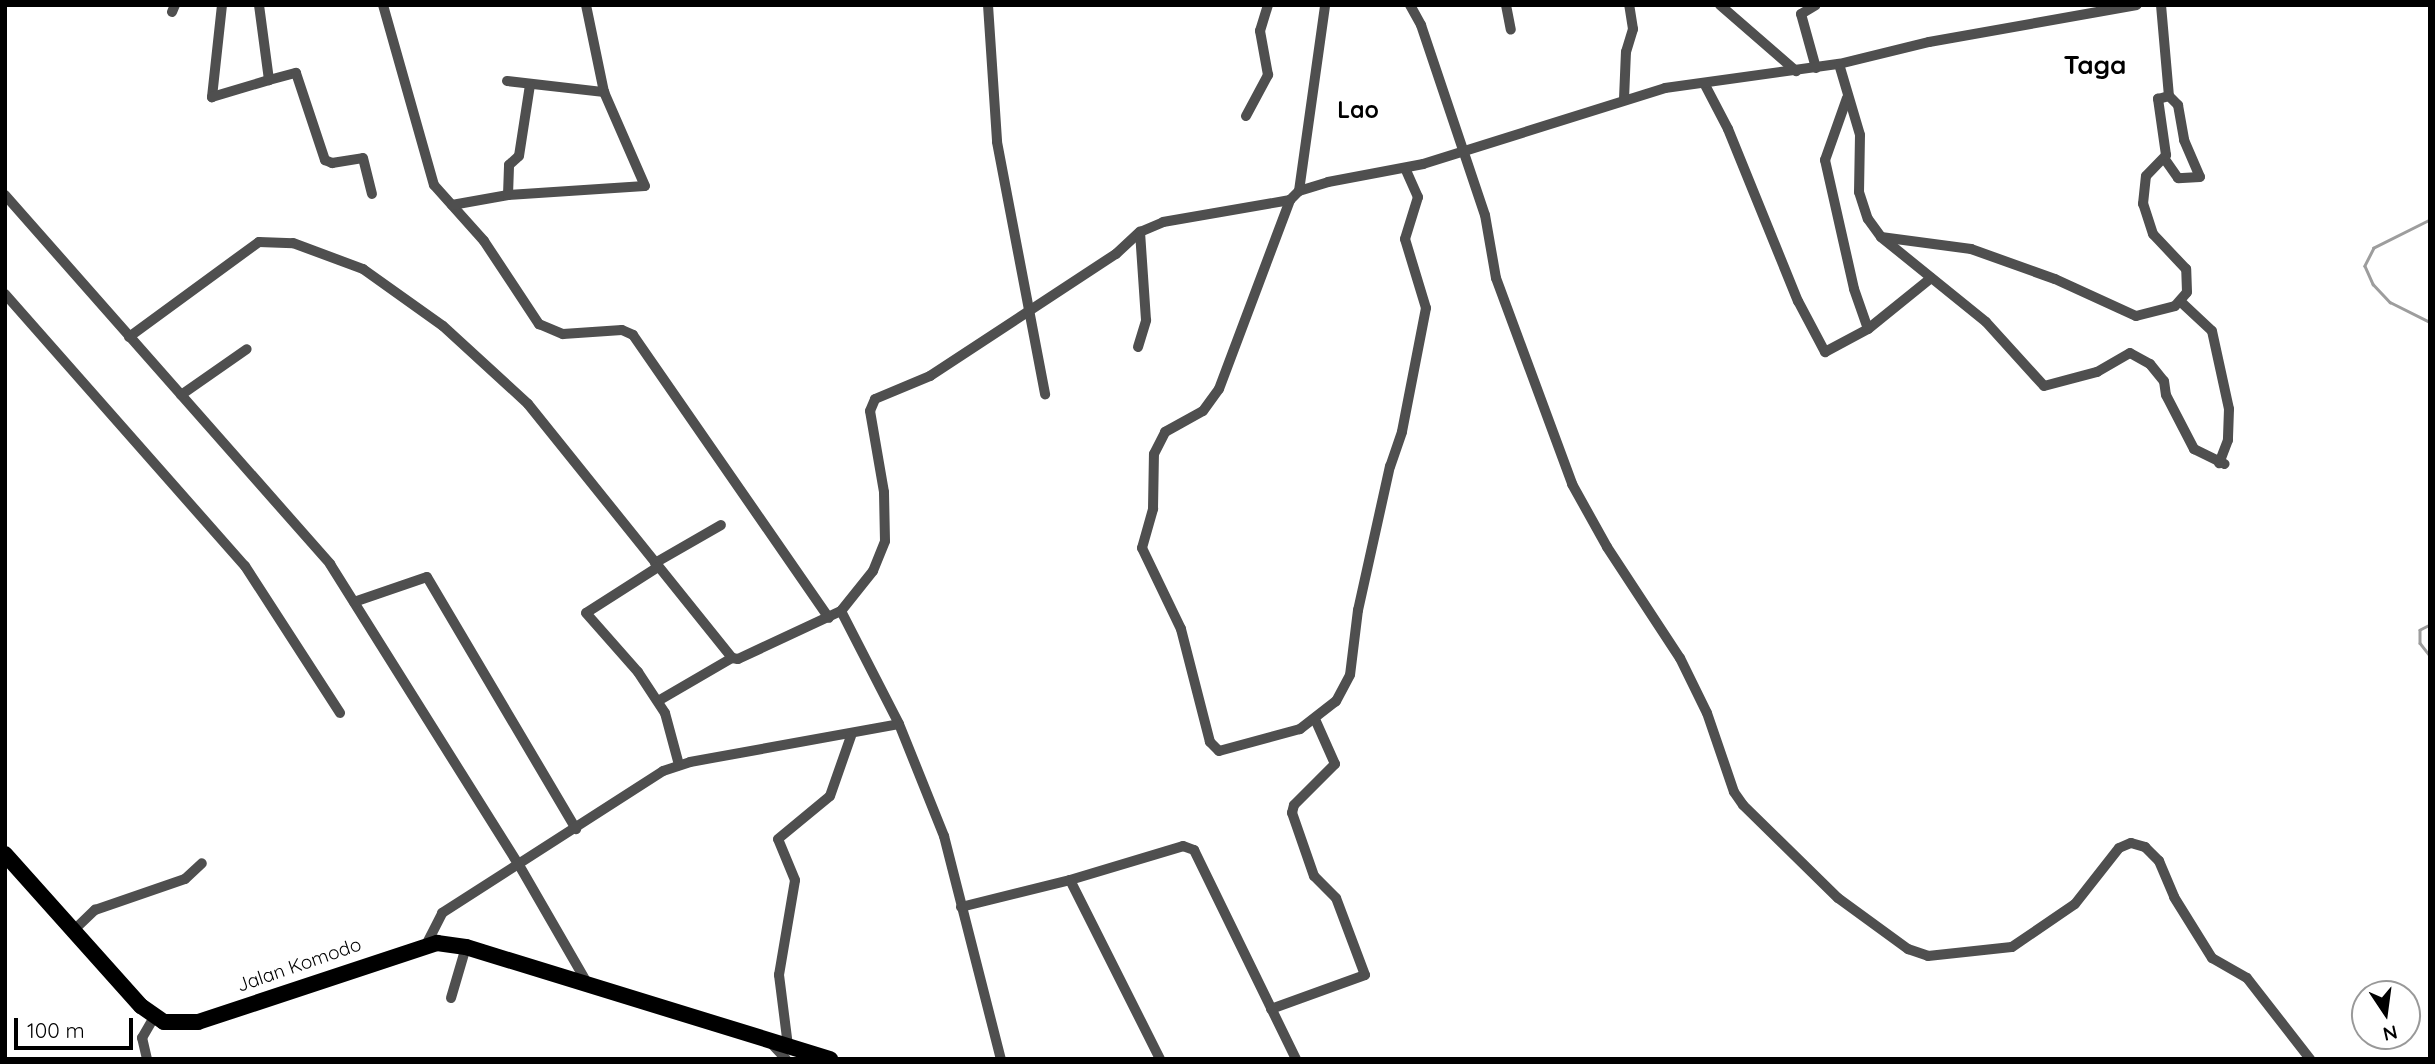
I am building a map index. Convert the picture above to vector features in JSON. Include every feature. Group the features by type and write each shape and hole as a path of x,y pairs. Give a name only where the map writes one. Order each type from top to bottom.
{"highway":[{"path":"5,854 153,1018"},
{"name":"Jalan Komodo","path":"153,1018 185,1025 427,943 466,947 590,988 769,1041 787,1052 830,1059"}],"street":[{"path":"222,5 212,97 296,74 325,160 363,158 372,194"},
{"path":"259,5 269,80"},
{"path":"383,5 430,178 457,204 540,324 563,334 622,330 634,335 829,618"},
{"path":"457,204 508,195 645,186 604,92 586,5"},
{"path":"988,5 995,65 992,112 1045,394"},
{"path":"1246,116 1268,75 1260,31 1268,5"},
{"path":"1299,191 1325,7 1311,5"},
{"path":"1410,5 1434,61 1461,154 1487,222 1496,278 1572,484 1607,548 1680,658 1707,713 1734,792 1743,805 1849,907 1908,949 1928,956 1984,953 2012,947 2075,904 2119,848 2131,843 2145,847 2159,861 2174,897 2212,958 2247,978 2310,1059"},
{"path":"1506,5 1511,30"},
{"path":"1624,99 1626,52 1633,29 1629,5"},
{"path":"1720,5 1796,71"},
{"path":"1816,5 1801,14 1816,68"},
{"path":"1405,168 1418,197 1405,239 1425,311 1402,432 1390,466 1358,610 1350,675 1336,701 1300,729 1239,748 1213,747 1181,629 1142,543 1153,509 1157,441 1176,424 1203,411 1219,389 1290,200 1299,191 1461,154 1624,99 1704,83 1839,64 1929,42 2137,5"},
{"path":"2161,5 2169,96 2178,105 2184,140 2200,177 2178,178 2164,159 2158,99 2169,96"},
{"path":"1839,64 1860,135 1859,192 1868,219 1881,237 1986,322 2047,388 2097,372 2130,353 2150,364 2164,381 2166,395 2194,449 2222,464 2228,440 2229,409 2212,331 2181,302"},
{"path":"507,81 604,92"},
{"path":"1704,83 1823,350 1828,354 1868,329 1931,278"},
{"path":"508,195 509,165 519,157 530,85"},
{"path":"1847,98 1825,160 1854,289 1868,329"},
{"path":"1881,237 1971,249 2055,279 2136,317 2181,302 2188,292 2187,273 2149,228 2143,204 2147,176 2164,159"},
{"path":"5,195 330,564 519,865 590,988"},
{"path":"657,701 732,658 841,611 873,571 885,541 884,492 871,404 930,376 1116,254 1140,232 1163,222 1290,200"},
{"path":"1138,347 1146,320 1140,232"},
{"path":"129,337 259,242 293,243 363,269 443,326 528,404 732,658"},
{"path":"5,294 245,566 340,713"},
{"path":"181,395 247,349"},
{"path":"678,765 667,717 586,611 721,525"},
{"path":"354,602 427,577 576,830"},
{"path":"841,611 899,723 944,836 1001,1059"},
{"path":"1271,1009 1365,975 1336,898 1314,876 1292,813 1294,805 1334,767 1315,719"},
{"path":"427,943 442,913 678,765 851,736 899,723"},
{"path":"787,1052 779,975 795,880 778,839 830,796 851,736"},
{"path":"961,907 1189,846 1209,878 1296,1059"},
{"path":"75,929 95,910 186,878 202,863"},
{"path":"1070,880 1160,1059"},
{"path":"451,998 466,947"},
{"path":"147,1059 142,1038 153,1018"}],"waterway":[{"path":"2430,220 2374,248 2365,266 2373,284 2390,302 2430,322"},
{"path":"2430,438 2430,462"},
{"path":"2430,625 2420,630 2420,643 2430,656"}],"district":[{"name":"Taga","path":"2095,65"},
{"name":"Lao","path":"1358,110"}]}
